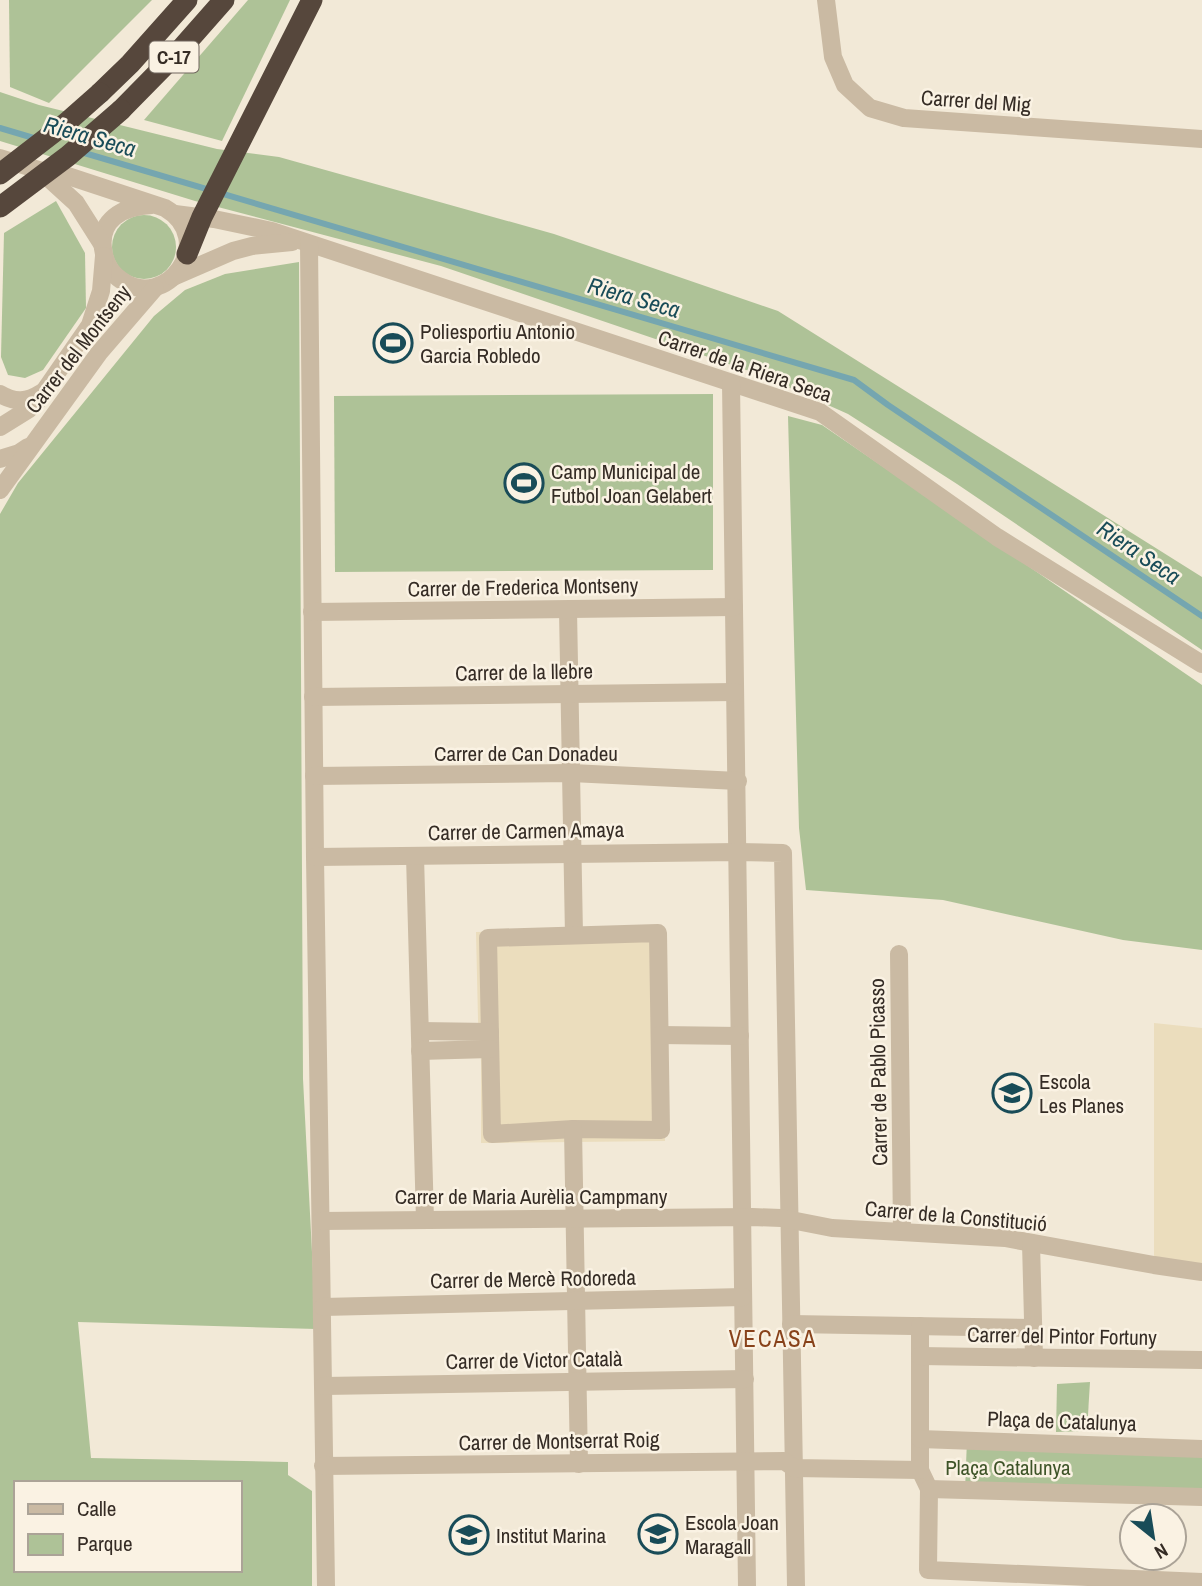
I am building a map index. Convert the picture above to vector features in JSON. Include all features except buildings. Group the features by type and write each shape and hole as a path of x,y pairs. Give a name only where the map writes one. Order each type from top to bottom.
{"highway":[{"name":"C-17","path":"0,174 100,93 187,0"},
{"name":"C-17","path":"0,207 68,156 121,110 224,0"},
{"path":"187,254 205,211 312,0"}],"street":[{"name":"Carrer del Mig","path":"826,0 833,57 845,85 870,108 904,118 1202,139"},
{"path":"0,158 68,176 175,214 187,232 189,242 182,266 173,277 155,288 129,286 109,268 103,250 76,203 39,170"},
{"path":"103,250 104,232 118,214 126,208 152,205"},
{"name":"Carrer de la Riera Seca","path":"175,214 205,211 820,411 997,537 1202,664"},
{"name":"Carrer de la Riera Seca","path":"173,277 242,248 306,243"},
{"path":"306,243 326,1586"},
{"name":"Carrer del Montseny","path":"0,427 29,409 90,326 101,291 103,250"},
{"name":"Carrer del Montseny","path":"0,490 99,353 155,288"},
{"path":"731,383 747,1586"},
{"name":"Carrer del Montseny","path":"0,394 8,399 24,401 44,391"},
{"name":"Carrer del Montseny","path":"0,459 19,453 38,438"},
{"name":"Carrer de Frederica Montseny","path":"312,612 734,607"},
{"path":"568,610 574,935"},
{"name":"Carrer de la llebre","path":"313,697 735,692"},
{"name":"Carrer de Can Donadeu","path":"314,776 570,773 738,781"},
{"name":"Carrer de Carmen Amaya","path":"315,857 783,853 789,1220"},
{"path":"415,856 425,1220"},
{"path":"658,933 661,1130 573,1129 492,1134 488,938 574,935 658,933"},
{"name":"Carrer de Pablo Picasso","path":"899,954 902,1232"},
{"path":"420,1031 490,1040"},
{"path":"660,1035 740,1036"},
{"path":"420,1051 490,1040"},
{"path":"573,1129 579,1464"},
{"name":"Carrer de Maria Aurèlia Campmany","path":"321,1221 742,1217 789,1220"},
{"path":"789,1220 796,1586"},
{"name":"Carrer de la Constitució","path":"789,1220 832,1228 1005,1238 1202,1272"},
{"path":"1031,1242 1034,1359"},
{"name":"Carrer de Mercè Rodoreda","path":"323,1307 743,1297"},
{"name":"Carrer del Pintor Fortuny","path":"791,1325 1033,1328"},
{"path":"920,1326 920,1470 929,1489 928,1570 1074,1581 1202,1582"},
{"name":"Carrer del Pintor Fortuny","path":"920,1356 1202,1360"},
{"name":"Carrer de Victor Català","path":"324,1386 745,1379"},
{"name":"Plaça de Catalunya","path":"920,1439 1202,1449"},
{"name":"Carrer de Montserrat Roig","path":"323,1466 784,1461 794,1468 920,1470"},
{"path":"929,1489 1202,1497"}],"green space":[{"path":"9,0 152,0 49,103 10,87"},
{"path":"248,0 290,0 222,141 144,120"},
{"path":"0,92 39,105 217,149 279,157 554,234 778,311 1202,577 1202,650 957,484 848,414 761,375 441,266 195,201 0,141"},
{"path":"56,201 85,253 86,308 43,370 25,378 8,375 1,357 4,233"},
{"path":"138,215 150,215 167,224 174,235 174,259 167,270 150,279 138,279 126,274 117,265 112,253 112,241 117,229 126,220"},
{"path":"299,262 303,1079 316,1329 78,1322 91,1458 288,1462 288,1475 312,1491 312,1586 0,1586 0,514 18,483 154,316 185,290 225,274"},
{"name":"Camp Municipal de Futbol Joan Gelabert","path":"713,394 713,570 335,572 334,396"},
{"path":"788,416 822,425 1202,685 1202,950 1123,940 943,900 806,890 799,828"},
{"path":"1090,1382 1087,1431 1056,1432 1057,1384"},
{"name":"Plaça Catalunya","path":"967,1440 1202,1449 1202,1497 965,1490"}],"shaded area":[{"path":"661,928 665,1141 481,1143 476,932"},
{"path":"1154,1023 1202,1028 1202,1272 1154,1265"}],"waterway":[{"name":"Riera Seca","path":"0,128 37,139"},
{"name":"Riera Seca","path":"81,152 854,380 1202,616"}],"place":[{"name":"Poliesportiu Antonio Garcia Robledo","path":"393,343"},
{"name":"Camp Municipal de Futbol Joan Gelabert","path":"524,483"},
{"name":"Escola Les Planes","path":"1012,1093"},
{"name":"Escola Joan Maragall","path":"658,1534"},
{"name":"Institut Marina","path":"469,1535"}],"district":[{"name":"VECASA","path":"773,1338"}]}
